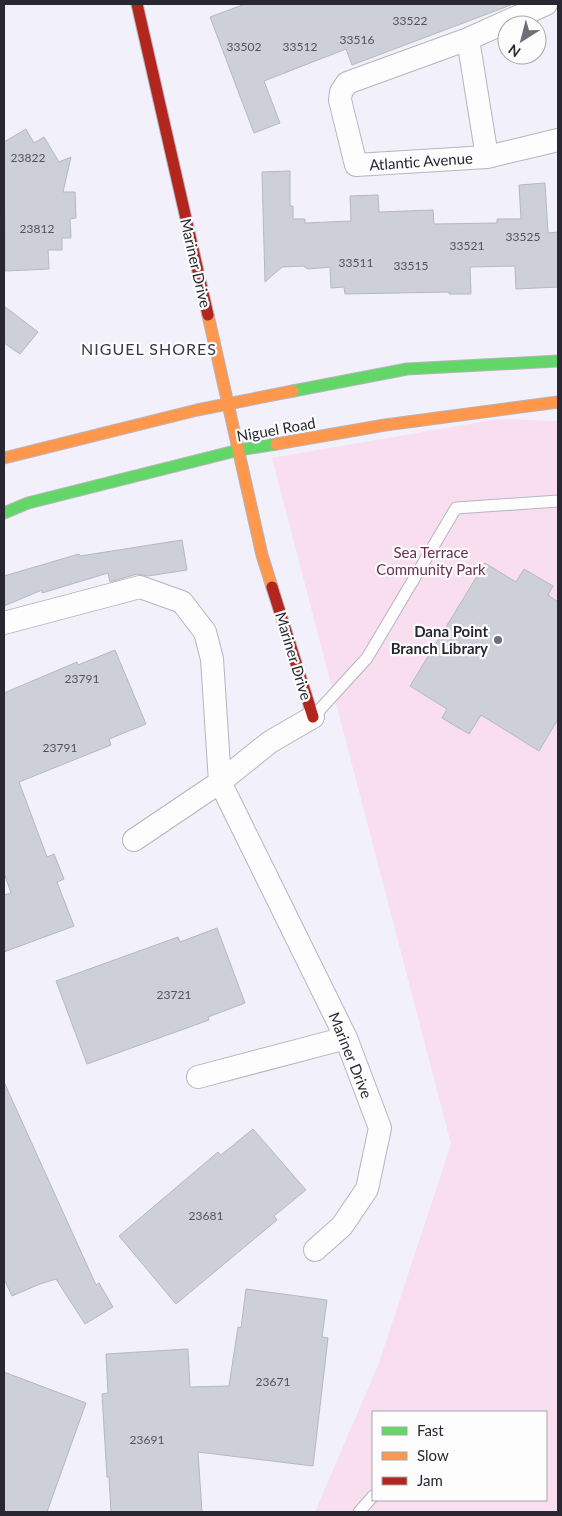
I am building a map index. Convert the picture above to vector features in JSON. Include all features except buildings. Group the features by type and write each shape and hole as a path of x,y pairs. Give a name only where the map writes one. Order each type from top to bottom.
{"main road":[{"name":"Mariner Drive","path":"137,4 240,450 262,555 312,717"},
{"path":"4,458 228,403 407,369 558,361"},
{"name":"Niguel Road","path":"4,513 28,503 240,450 384,425 558,402"}],"street":[{"path":"487,156 468,39 546,4"},
{"name":"Atlantic Avenue","path":"468,39 347,84 341,92 340,100 356,165 487,156 558,140"},
{"path":"4,622 140,587 182,602 205,632 212,659 220,782 134,840"},
{"name":"Mariner Drive","path":"312,717 270,742 220,782 346,1038 380,1128 367,1189 342,1226 315,1250"},
{"path":"198,1077 346,1038"}],"lane":[{"path":"312,717 367,658 456,508 558,501"},
{"path":"359,1512 372,1497"}],"green space":[{"name":"Sea Terrace Community Park","path":"498,419 558,421 558,1512 315,1512 379,1363 451,1144 272,458"}],"traffic: fast":[{"path":"293,391 407,369 558,361"},
{"path":"4,513 28,503 239,450 276,444"}],"traffic: slow":[{"path":"208,315 262,555 272,587"},
{"path":"4,458 197,410 293,391"},
{"path":"276,444 385,425 558,402"}],"traffic: jam":[{"path":"137,4 208,315"},
{"path":"272,587 313,717"}],"place":[{"name":"Dana Point Branch Library","path":"498,640"}],"district":[{"name":"NIGUEL SHORES","path":"149,348"}]}
